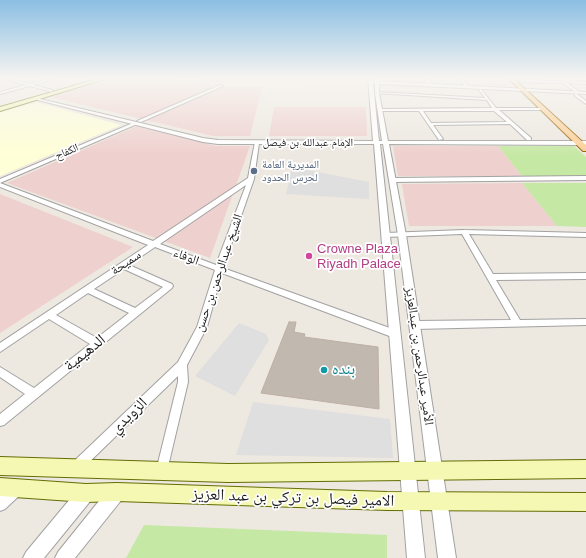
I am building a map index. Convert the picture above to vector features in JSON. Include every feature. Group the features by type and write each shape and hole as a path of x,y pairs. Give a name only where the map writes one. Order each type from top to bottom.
{"main road":[{"path":"540,104 583,140"},
{"path":"543,104 583,140 586,149"},
{"name":"الامير فيصل بن تركي بن عبد العزيز","path":"0,466 228,473 408,470 586,470"},
{"name":"الامير فيصل بن تركي بن عبد العزيز","path":"8,488 86,493 116,492 412,502 586,502"}],"street":[{"name":"الإمام عبدالله بن فيصل","path":"63,104 203,140 218,142 257,143 583,140"},
{"name":"الكفاح","path":"0,181 179,104"},
{"name":"الأمير عبدالرحمن بن عبدالعزيز","path":"377,104 381,141 392,180 402,235 436,470 447,558"},
{"name":"الأمير عبدالرحمن بن عبدالعزيز","path":"379,104 381,110 380,166 394,334 412,502 416,558"},
{"path":"446,104 447,110"},
{"path":"491,104 495,110 529,139"},
{"path":"381,110 544,109"},
{"path":"420,110 441,139"},
{"name":"الإمام عبدالله بن فيصل","path":"137,122 214,138 381,141 441,139 470,141"},
{"path":"430,124 510,123"},
{"name":"الإمام عبدالله بن فيصل","path":"494,141 529,139 583,140"},
{"name":"الشيخ عبدالرحمن بن حسن","path":"162,471 183,382 182,365 202,326 219,269 251,179 257,143"},
{"path":"392,180 586,178"},
{"name":"سميحة","path":"0,348 251,179"},
{"name":"الوفاء","path":"0,185 394,334"},
{"path":"386,236 464,232 586,235"},
{"path":"464,232 517,322"},
{"name":"الدهيمية","path":"0,421 169,286 122,265"},
{"path":"491,277 586,276"},
{"path":"87,289 136,312"},
{"path":"49,315 98,343"},
{"path":"415,324 586,322"},
{"name":"الزويدي","path":"76,468 182,365"},
{"path":"0,371 34,394"},
{"path":"0,504 8,488"},
{"path":"64,558 116,492"},
{"path":"32,558 86,493"}],"shaded area":[{"path":"29,104 44,104 121,125 0,176 0,112"},
{"path":"79,104 258,104 250,136 213,136"},
{"path":"274,107 366,107 367,136 269,136"},
{"path":"137,126 216,146 250,146 210,258 7,183"},
{"path":"393,146 498,146 522,176 398,176"},
{"path":"292,167 369,182 369,199 286,194"},
{"path":"522,183 557,226 409,226 402,184"},
{"path":"0,194 133,247 0,333"},
{"path":"239,323 266,334 269,340 235,396 195,376"},
{"path":"253,402 390,419 393,458 236,455"}],"green space":[{"path":"498,146 574,146 586,157 586,176 522,176"},
{"path":"522,183 586,183 586,227 557,226"},
{"path":"144,525 387,535 387,558 126,558"}],"building":[{"name":"بنده","path":"289,322 296,322 294,332 305,334 304,337 378,347 379,409 261,393"}],"place":[{"name":"المديرية العامة لحرس الحدود","path":"254,171"},
{"name":"Crowne Plaza Riyadh Palace","path":"309,256"},
{"name":"بنده","path":"324,370"}]}
